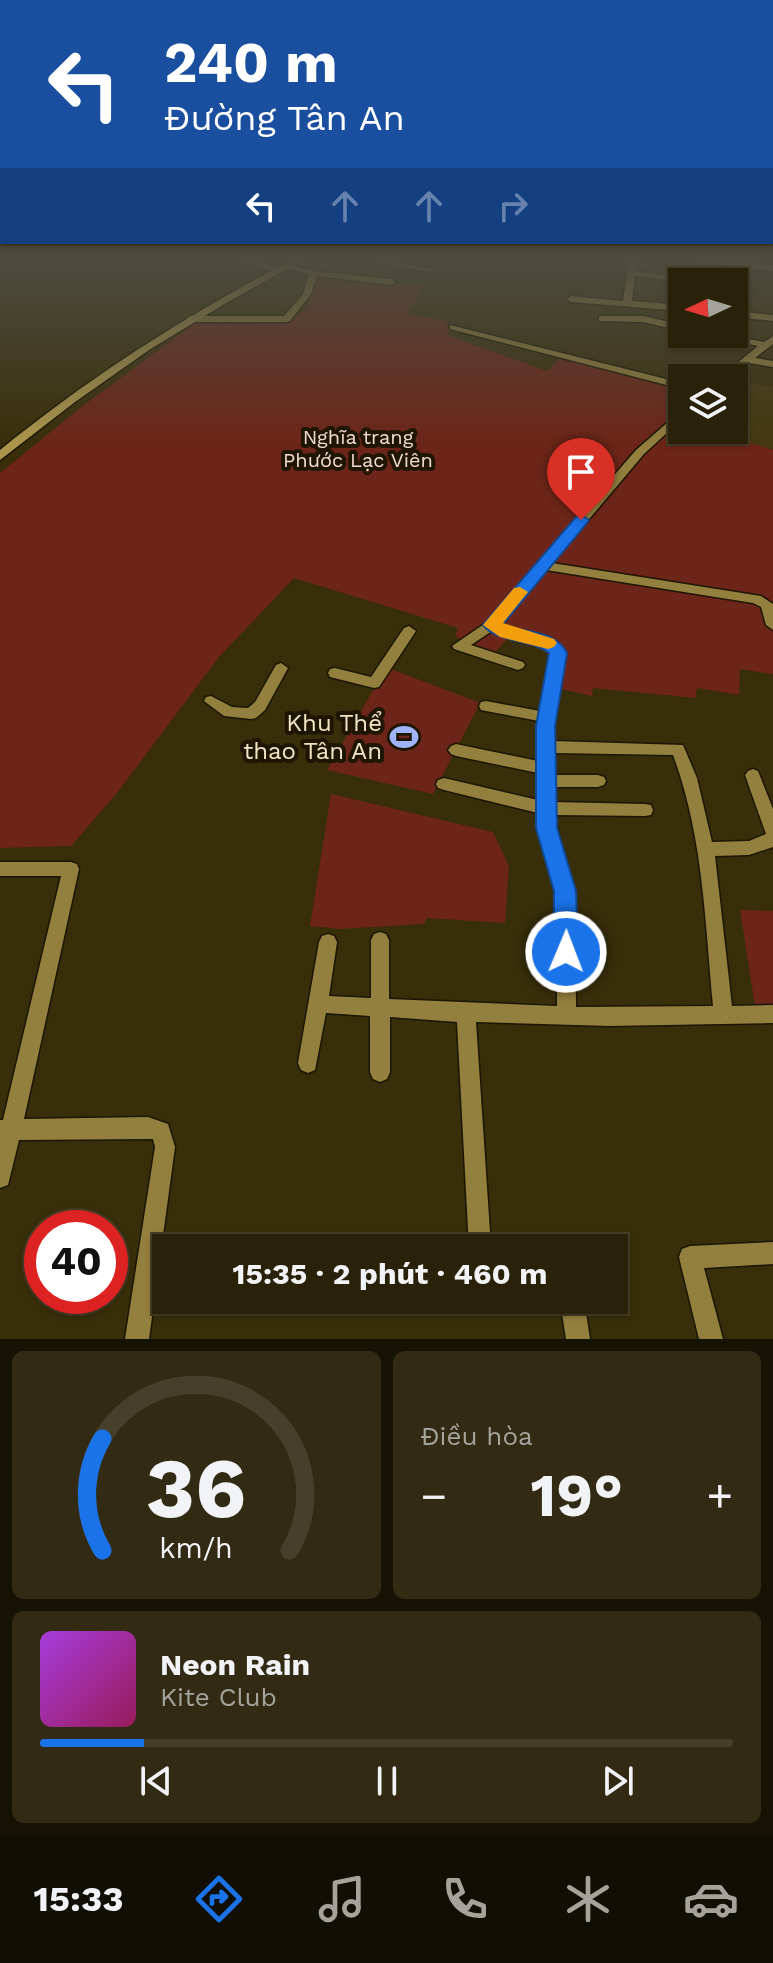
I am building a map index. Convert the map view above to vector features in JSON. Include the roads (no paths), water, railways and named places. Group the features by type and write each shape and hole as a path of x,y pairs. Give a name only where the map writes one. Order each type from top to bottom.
{"main road":[{"path":"0,445 68,392 175,320"},
{"path":"0,456 96,381 188,320"}],"street":[{"path":"453,327 668,382"},
{"path":"748,339 769,342"},
{"path":"742,364 769,342"},
{"path":"747,360 773,364"},
{"path":"518,665 459,646 492,625 640,452 668,426"},
{"path":"542,565 756,599 767,605 773,625"},
{"path":"492,625 555,647 558,657 546,717 545,775 547,835 560,867 566,901 567,1016"},
{"path":"335,673 374,683 409,631"},
{"path":"211,701 229,712 251,714 260,706 281,668"},
{"path":"486,706 546,717"},
{"path":"545,747 676,747 694,792 704,849 723,1014"},
{"path":"456,750 545,775 598,781"},
{"path":"704,849 749,849 763,846 773,835 753,775"},
{"path":"444,784 546,808 645,810"},
{"path":"0,869 71,869 6,1130 0,1177"},
{"path":"380,940 380,1072"},
{"path":"308,1063 328,942"},
{"path":"318,1004 567,1016 773,1014"},
{"path":"466,1013 479,1234"},
{"path":"6,1130 148,1127 161,1131 165,1147 137,1339"},
{"path":"711,1339 690,1257 773,1253"},
{"path":"574,1314 578,1339"}],"place":[{"name":"Khu Thể thao Tân An","path":"404,737"}],"park label":[{"name":"Nghĩa trang Phước Lạc Viên","path":"358,448"}]}
